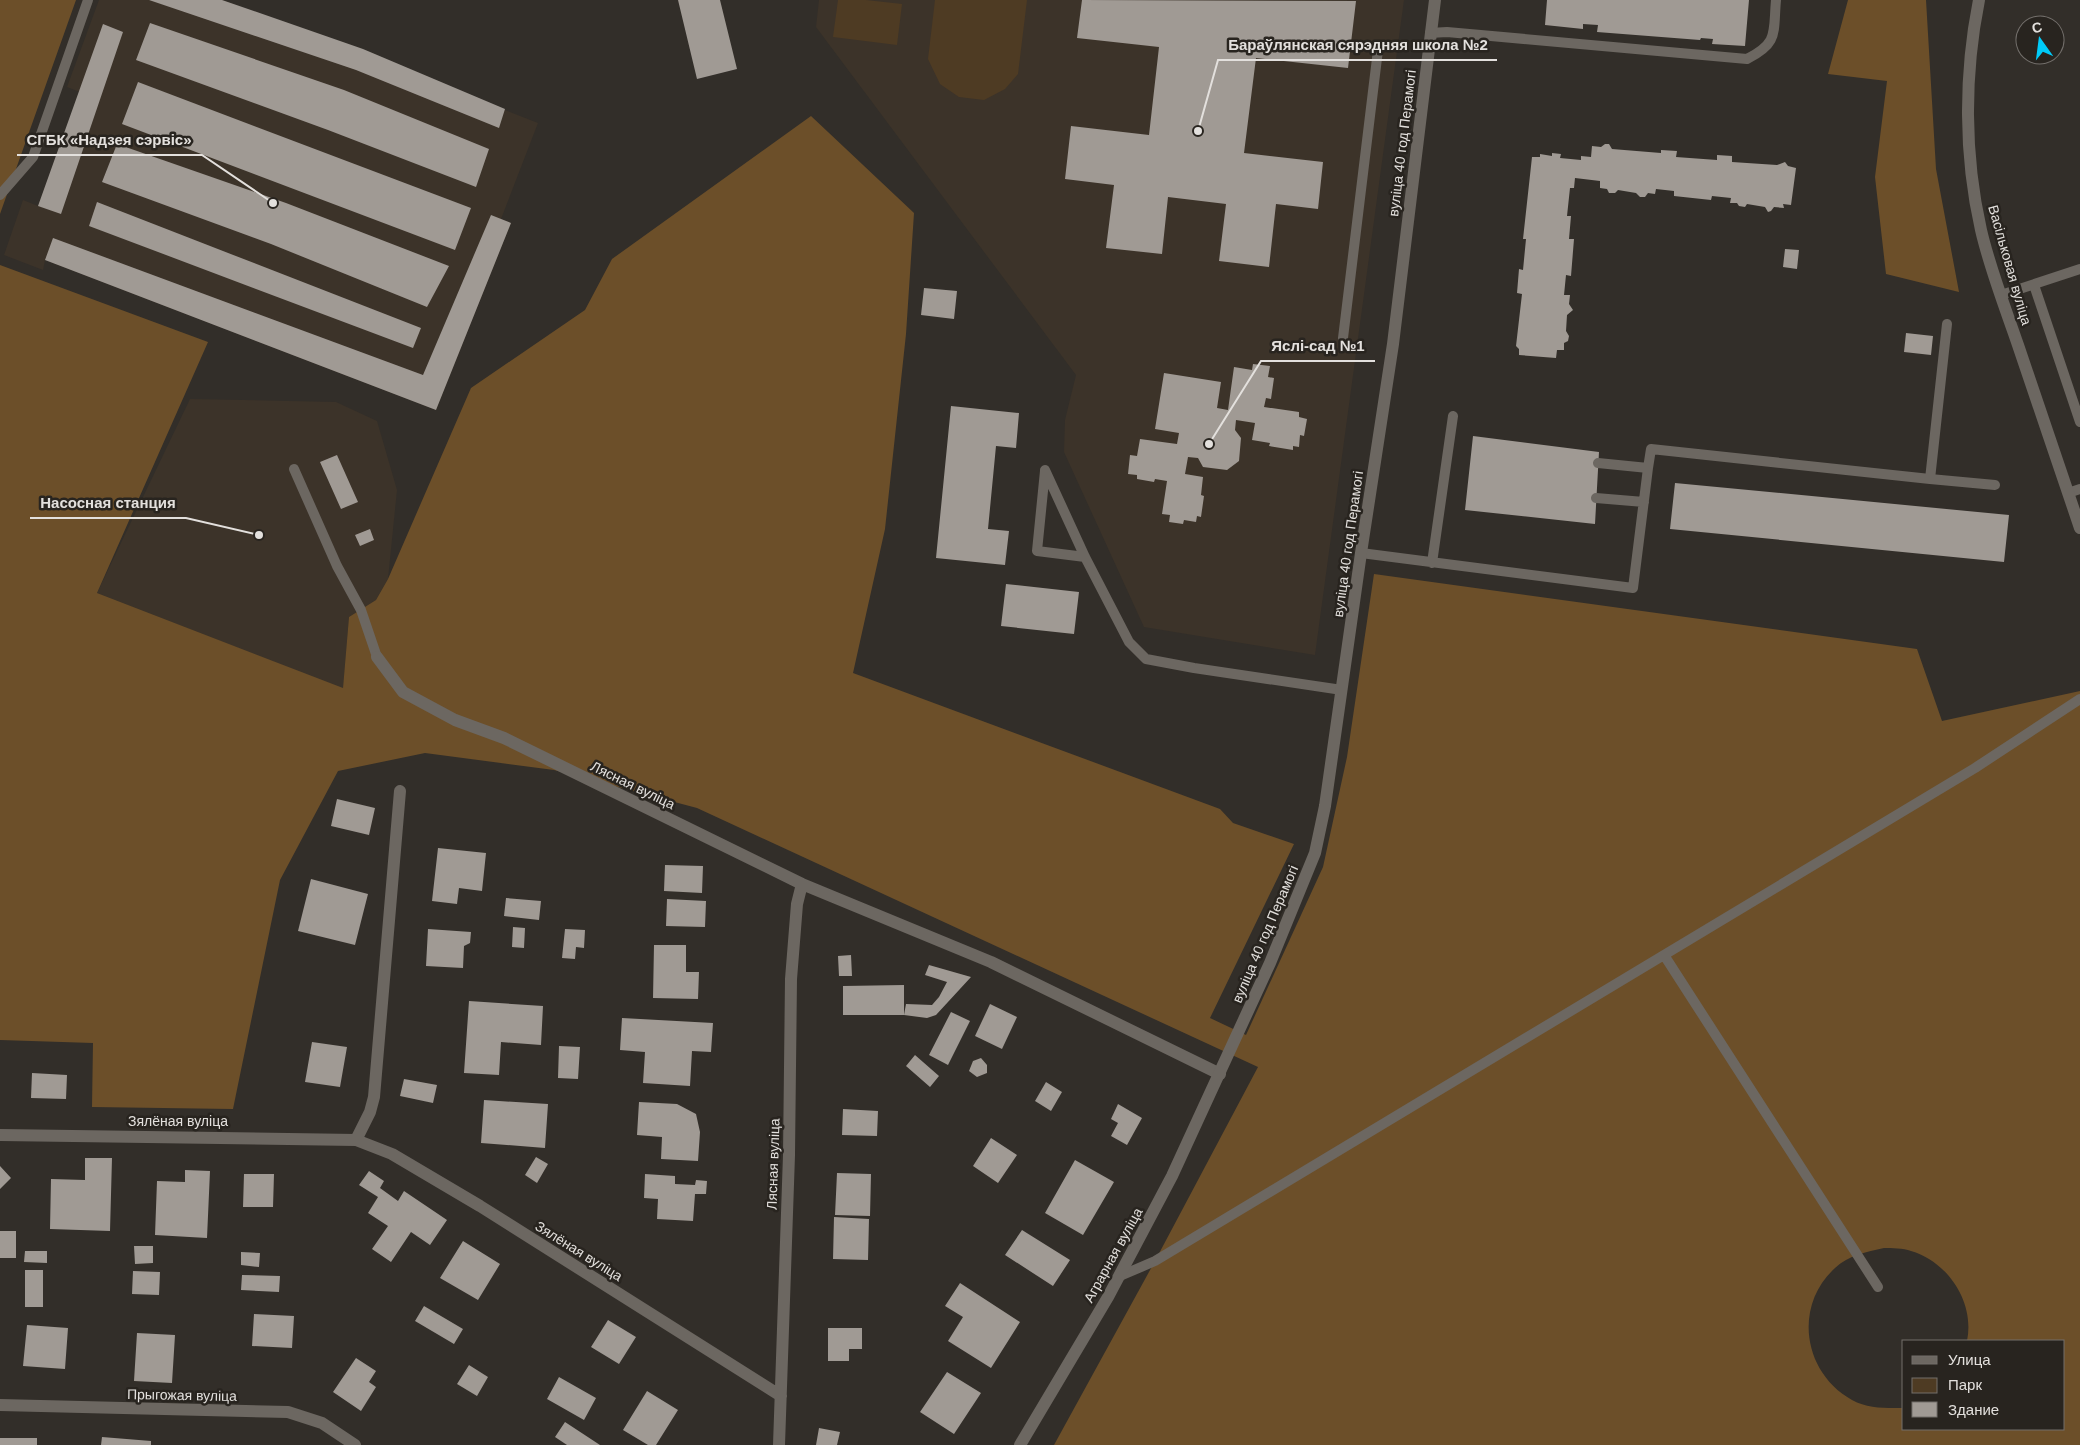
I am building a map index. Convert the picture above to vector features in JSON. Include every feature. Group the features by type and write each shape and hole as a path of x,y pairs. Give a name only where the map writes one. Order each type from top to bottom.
{"street":[{"name":"вуліца 40 год Перамогі","path":"1220,1074 1278,945 1315,853 1325,806 1393,344 1435,0"},
{"name":"Васільковая вуліца","path":"1979,0 1970,49 1968,106 1970,148 1981,229 2001,295 2074,491 2080,528"},
{"name":"Лясная вуліца","path":"376,657 403,692 455,720 504,738 802,884 991,962 1220,1074"},
{"path":"356,1140 370,1112 374,1097 400,791"},
{"name":"Лясная вуліца","path":"779,1445 790,1136 792,979 797,904 802,884"},
{"name":"Аграрная вуліца","path":"1020,1445 1120,1276 1172,1176 1220,1074"},
{"name":"Зялёная вуліца","path":"0,1135 356,1140 392,1154 480,1206 782,1396"},
{"name":"Прыгожая вуліца","path":"0,1405 288,1412 322,1423 355,1445"}],"lane":[{"path":"0,195 33,157 88,0"},
{"path":"1430,33 1447,32 1747,59 1764,50 1770,44 1776,0"},
{"path":"1343,338 1378,50"},
{"path":"2001,295 2080,269"},
{"path":"2034,285 2080,422"},
{"path":"1930,479 1947,324"},
{"path":"1432,563 1453,416"},
{"path":"1361,553 1633,588 1650,449 1995,485"},
{"path":"1598,463 1648,468"},
{"path":"294,469 337,566 361,610 376,657"},
{"path":"1085,557 1037,551 1045,470 1085,557 1129,642 1146,659 1211,671 1342,690"},
{"path":"1596,498 1644,502"},
{"path":"1120,1276 1155,1261 1975,768 2080,700"},
{"path":"1664,955 1878,1287"}],"shaded area":[{"path":"0,0 76,0 0,214"},
{"path":"99,0 222,0 538,123 501,219 511,223 436,410 45,260 43,270 4,255 23,200 38,206 80,92 67,87"},
{"path":"819,0 1404,0 1315,655 1144,627 1064,452 1065,420 1076,375 816,27"},
{"path":"1848,0 1926,0 1936,169 1959,292 1886,274 1875,177 1887,81 1828,74"},
{"path":"811,116 914,213 906,334 885,529 853,673 1220,809 1233,823 1294,844 1210,1018 1246,1035 1323,867 1347,757 1374,574 1917,649 1942,721 2080,691 2080,1445 1054,1445 1258,1067 697,808 554,770 425,753 338,771 280,880 233,1109 92,1107 93,1043 0,1040 0,265 208,342 97,593 343,688 349,617 376,600 388,579 471,388 585,310 612,259","holes":["1898,1248 1924,1256 1936,1264 1956,1285 1963,1298 1967,1312 1967,1340 2065,1340 2065,1430 1902,1430 1902,1408 1864,1405 1852,1400 1835,1388 1823,1373 1814,1356 1809,1338 1809,1319 1813,1301 1822,1283 1835,1268 1846,1260 1877,1249"]},
{"path":"190,399 336,402 377,421 397,490 388,579 376,600 349,617 343,689 97,593"}],"green space":[{"path":"838,0 866,0 902,4 897,45 833,37"},
{"path":"935,0 1027,0 1018,74 1005,89 984,100 959,97 940,84 928,59"}],"building":[{"path":"149,0 222,0 363,49 505,109 499,128 356,70"},
{"path":"678,0 720,0 737,69 697,79"},
{"path":"1082,0 1356,1 1348,68 1256,58 1244,153 1323,162 1318,209 1276,204 1269,267 1219,261 1226,204 1168,197 1162,254 1106,248 1114,185 1065,179 1071,126 1149,135 1159,47 1077,38"},
{"path":"1547,0 1749,0 1745,46 1712,44 1713,39 1701,38 1700,40 1597,32 1598,25 1583,24 1583,29 1545,25"},
{"path":"150,23 344,90 489,149 476,187 328,130 136,60"},
{"path":"103,24 123,32 61,214 38,206"},
{"path":"138,82 471,208 455,250 122,124"},
{"path":"117,144 286,203 449,266 427,307 271,244 102,182"},
{"path":"1609,144 1612,149 1661,153 1661,150 1677,151 1676,157 1717,160 1717,155 1732,156 1732,162 1777,165 1785,162 1788,166 1796,168 1791,205 1783,204 1784,208 1774,207 1768,212 1765,207 1747,204 1745,207 1739,206 1737,203 1730,203 1731,198 1712,196 1711,200 1674,196 1674,191 1656,189 1655,194 1648,193 1645,197 1640,197 1636,193 1618,190 1615,193 1609,193 1607,189 1600,188 1600,181 1575,178 1574,188 1570,188 1567,216 1571,216 1569,239 1574,239 1571,276 1566,275 1564,295 1570,295 1569,304 1573,310 1567,315 1566,331 1569,336 1568,341 1564,343 1564,350 1557,350 1556,358 1519,355 1519,349 1516,346 1522,294 1517,293 1519,269 1523,270 1526,239 1523,239 1532,157 1540,157 1540,154 1552,156 1552,153 1561,154 1560,158 1581,160 1581,156 1591,157 1592,146 1601,147"},
{"path":"97,202 421,328 413,348 89,226"},
{"path":"491,215 511,223 436,410 45,260 53,238 423,375"},
{"path":"1785,249 1799,250 1797,269 1783,267"},
{"path":"924,288 957,291 954,319 921,315"},
{"path":"1906,333 1933,336 1931,355 1904,352"},
{"path":"1253,364 1270,366 1268,377 1274,378 1271,399 1266,398 1264,407 1299,412 1299,417 1307,419 1304,436 1300,435 1299,447 1293,446 1293,450 1269,446 1270,443 1252,440 1255,423 1236,420 1235,430 1241,438 1239,461 1227,470 1203,467 1198,458 1188,457 1185,474 1203,477 1201,495 1204,496 1201,517 1197,516 1196,522 1184,520 1183,524 1169,522 1170,515 1162,514 1167,481 1155,479 1154,482 1137,479 1137,475 1128,474 1130,455 1137,456 1140,439 1177,444 1179,433 1155,429 1164,373 1221,382 1217,408 1228,410 1234,367 1252,370"},
{"path":"951,406 1019,413 1016,448 996,446 988,529 1009,531 1005,565 936,558"},
{"path":"1473,436 1599,452 1595,524 1465,510"},
{"path":"337,455 358,502 341,509 320,462"},
{"path":"1675,483 2009,515 2004,562 1670,529"},
{"path":"370,529 374,540 360,546 355,535"},
{"path":"1006,584 1079,592 1074,634 1001,626"},
{"path":"337,799 375,808 369,835 331,826"},
{"path":"438,848 486,853 482,891 459,888 457,904 432,901"},
{"path":"665,865 703,866 702,893 664,891"},
{"path":"311,879 368,894 355,945 298,931"},
{"path":"506,898 541,901 539,920 504,916"},
{"path":"667,899 706,901 705,927 666,926"},
{"path":"513,927 525,928 524,948 512,947"},
{"path":"428,929 471,932 470,943 464,946 463,968 426,966"},
{"path":"565,929 585,930 584,948 576,947 575,959 562,958"},
{"path":"654,945 686,945 686,972 699,972 698,999 653,998"},
{"path":"851,955 852,976 839,976 838,956"},
{"path":"929,965 971,977 936,1015 927,1018 904,1015 906,1004 932,1005 947,982 925,975"},
{"path":"904,985 904,1015 843,1015 843,986"},
{"path":"469,1001 543,1006 541,1045 501,1042 499,1075 464,1073"},
{"path":"990,1004 1017,1017 1002,1049 975,1036"},
{"path":"951,1012 970,1021 948,1065 929,1055"},
{"path":"622,1018 713,1023 711,1052 692,1051 690,1086 643,1083 645,1052 620,1050"},
{"path":"312,1042 347,1047 340,1087 305,1082"},
{"path":"559,1046 580,1047 578,1079 558,1078"},
{"path":"915,1055 939,1076 930,1087 906,1066"},
{"path":"981,1058 987,1065 987,1073 977,1077 969,1071 973,1061"},
{"path":"32,1073 67,1075 66,1099 31,1098"},
{"path":"404,1079 437,1085 433,1103 400,1096"},
{"path":"1046,1082 1062,1092 1051,1111 1035,1101"},
{"path":"484,1100 548,1104 545,1148 481,1143"},
{"path":"639,1102 677,1104 696,1114 700,1132 698,1161 661,1159 662,1137 637,1135"},
{"path":"1118,1104 1142,1118 1127,1145 1111,1136 1118,1123 1111,1119"},
{"path":"843,1109 878,1111 877,1136 842,1135"},
{"path":"991,1138 1017,1155 998,1183 973,1166"},
{"path":"536,1157 548,1164 537,1183 525,1175"},
{"path":"85,1158 112,1158 110,1231 50,1229 51,1179 85,1180"},
{"path":"1075,1160 1114,1182 1083,1235 1045,1213"},
{"path":"0,1166 11,1178 0,1189"},
{"path":"185,1170 210,1171 207,1238 155,1235 157,1181 185,1182"},
{"path":"369,1171 384,1181 380,1188 398,1201 404,1191 447,1220 430,1245 411,1232 391,1262 372,1249 388,1226 368,1213 378,1197 359,1185"},
{"path":"837,1173 871,1174 870,1216 835,1215"},
{"path":"244,1174 274,1174 273,1207 243,1207"},
{"path":"645,1174 675,1176 675,1184 695,1185 696,1180 707,1181 706,1194 695,1194 693,1221 657,1219 658,1199 644,1198"},
{"path":"834,1217 869,1219 868,1260 833,1259"},
{"path":"1022,1230 1070,1260 1053,1286 1005,1255"},
{"path":"0,1231 16,1231 16,1258 0,1258"},
{"path":"463,1241 500,1264 478,1300 440,1278"},
{"path":"134,1246 153,1246 153,1263 135,1264"},
{"path":"25,1251 47,1251 47,1263 24,1262"},
{"path":"241,1252 260,1253 259,1267 241,1265"},
{"path":"25,1270 43,1270 43,1307 25,1307"},
{"path":"133,1271 160,1272 159,1295 132,1294"},
{"path":"242,1275 280,1276 279,1292 241,1290"},
{"path":"960,1283 1020,1322 991,1368 948,1341 963,1317 945,1306"},
{"path":"424,1306 463,1329 454,1344 415,1321"},
{"path":"254,1314 294,1316 292,1348 252,1346"},
{"path":"608,1320 636,1337 619,1364 591,1347"},
{"path":"27,1325 68,1328 65,1369 23,1366"},
{"path":"828,1328 862,1328 862,1349 849,1349 849,1361 828,1361"},
{"path":"137,1333 175,1335 172,1383 134,1381"},
{"path":"356,1358 376,1371 369,1382 376,1387 361,1411 333,1392"},
{"path":"469,1365 488,1377 477,1396 457,1384"},
{"path":"947,1372 981,1393 954,1434 920,1412"},
{"path":"559,1377 596,1398 584,1420 547,1399"},
{"path":"647,1391 678,1410 656,1445 648,1445 623,1430"},
{"path":"565,1422 600,1445 567,1445 555,1437"},
{"path":"819,1428 840,1432 837,1445 816,1445"},
{"path":"102,1437 151,1441 151,1445 101,1445"},
{"path":"0,1438 37,1438 37,1445 0,1445"}],"place":[{"name":"Бараўлянская сярэдняя школа №2","path":"1198,131"},
{"name":"СГБК «Надзея сэрвіс»","path":"273,203"},
{"name":"Яслі-сад №1","path":"1209,444"},
{"name":"Насосная станция","path":"259,535"}]}
